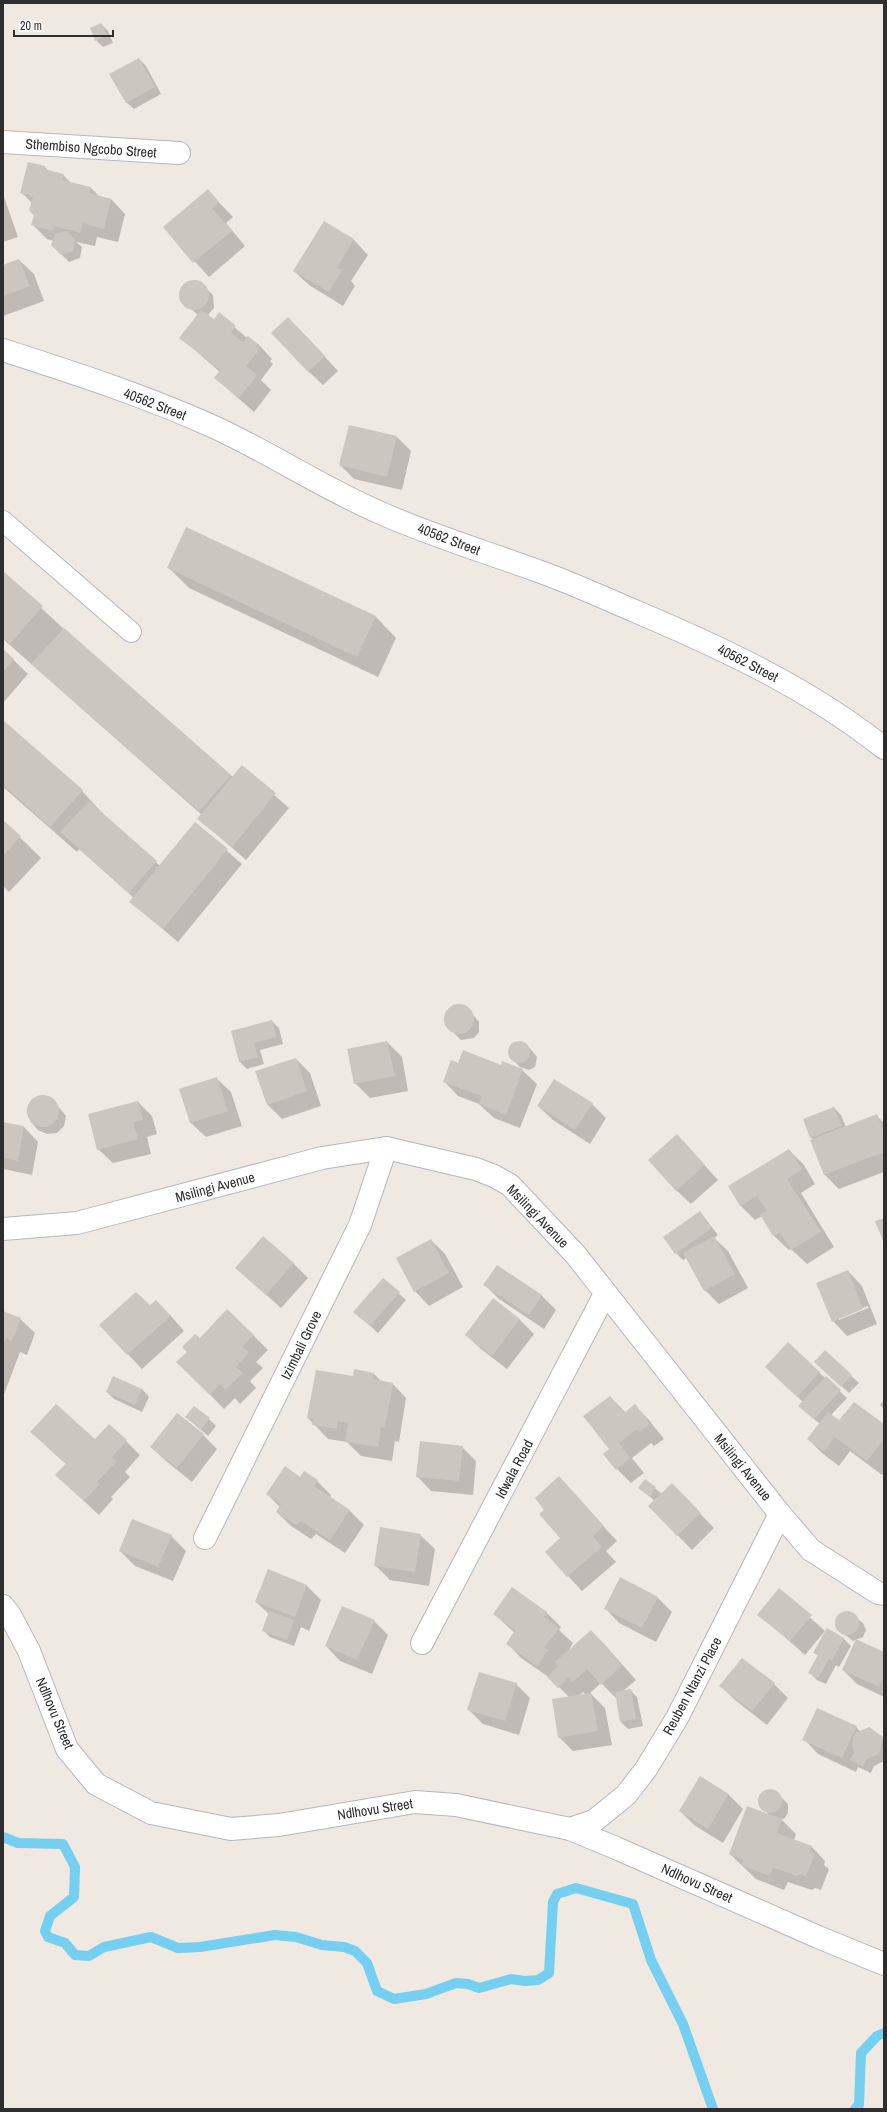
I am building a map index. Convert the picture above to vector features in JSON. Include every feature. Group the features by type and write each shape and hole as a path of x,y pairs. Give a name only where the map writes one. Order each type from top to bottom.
{"street":[{"name":"Sthembiso Ngcobo Street","path":"3,142 179,153"},
{"name":"40562 Street","path":"3,350 148,401 212,426 382,514 540,571 721,649 781,680 865,733 884,748"},
{"name":"Msilingi Avenue","path":"3,1229 78,1223 322,1158 386,1148 476,1169 494,1176 510,1185 575,1254 780,1514 811,1550 878,1592 884,1594"},
{"name":"Izimbali Grove","path":"205,1538 360,1225 386,1148"},
{"name":"Idwala Road","path":"422,1643 606,1294"},
{"name":"Reuben Ntanzi Place","path":"570,1829 594,1821 626,1795 646,1769 677,1718 780,1514"},
{"name":"Ndlhovu Street","path":"3,1606 10,1615 29,1651 67,1749 96,1784 151,1813 231,1829 279,1825 415,1802 456,1805 570,1829 818,1937 884,1964"}],"lane":[{"path":"3,521 131,632"}],"building":[{"path":"101,23 107,35 95,41 90,28"},
{"path":"139,58 155,87 126,103 109,74"},
{"path":"28,162 45,166 44,169 64,174 62,180 91,187 90,193 111,199 104,229 83,223 80,233 54,226 53,231 31,225 35,213 29,211 33,196 20,193"},
{"path":"208,189 219,202 212,208 232,231 193,263 163,227"},
{"path":"324,221 354,239 337,268 342,270 329,292 293,271"},
{"path":"67,231 75,239 73,251 61,255 51,245 56,233"},
{"path":"19,259 30,286 3,296 3,265"},
{"path":"194,280 200,281 208,289 208,301 200,309 194,310 188,309 180,301 179,295 180,289 188,281"},
{"path":"201,310 214,319 219,312 236,326 231,333 243,342 248,336 258,344 256,346 260,349 246,366 257,375 239,398 214,378 220,370 179,338"},
{"path":"288,317 325,356 308,372 271,333"},
{"path":"349,425 397,436 387,477 339,465"},
{"path":"186,527 376,616 357,657 167,568"},
{"path":"3,571 43,606 10,644 3,638"},
{"path":"64,628 231,775 199,811 31,664"},
{"path":"3,649 14,659 3,672"},
{"path":"3,720 83,790 50,827 3,785"},
{"path":"242,765 276,793 232,847 197,819"},
{"path":"89,801 157,861 129,893 60,832"},
{"path":"3,820 21,836 3,856"},
{"path":"195,822 228,849 163,929 129,902"},
{"path":"459,1004 465,1005 473,1013 473,1025 465,1033 459,1034 453,1033 445,1025 444,1019 445,1013 453,1005"},
{"path":"272,1020 276,1037 254,1043 258,1057 239,1062 231,1031"},
{"path":"387,1041 395,1076 354,1084 347,1049"},
{"path":"519,1041 527,1044 530,1052 527,1060 519,1063 511,1060 508,1052 511,1044"},
{"path":"463,1050 501,1065 502,1061 523,1069 506,1115 479,1104 482,1096 443,1082 451,1060 458,1063"},
{"path":"296,1058 307,1091 267,1105 255,1071"},
{"path":"217,1077 228,1111 190,1123 179,1089"},
{"path":"554,1079 593,1103 575,1130 537,1106"},
{"path":"40,1095 46,1095 55,1099 59,1111 55,1123 46,1127 40,1127 31,1123 27,1114 27,1108 31,1099"},
{"path":"138,1101 143,1120 133,1122 138,1139 97,1150 88,1114"},
{"path":"834,1107 842,1126 810,1138 803,1119"},
{"path":"877,1114 884,1133 884,1152 824,1175 810,1140"},
{"path":"3,1122 24,1126 18,1161 3,1158"},
{"path":"677,1134 705,1165 676,1191 648,1160"},
{"path":"789,1149 802,1169 787,1179 821,1232 791,1250 780,1233 773,1236 760,1215 767,1211 757,1196 740,1206 728,1186"},
{"path":"700,1211 712,1228 675,1254 663,1237"},
{"path":"884,1218 884,1243 875,1221"},
{"path":"263,1236 294,1263 266,1295 235,1268"},
{"path":"714,1236 735,1274 704,1291 683,1253"},
{"path":"431,1239 449,1273 414,1292 396,1258"},
{"path":"497,1265 542,1295 529,1315 483,1285"},
{"path":"848,1270 863,1309 832,1322 816,1283"},
{"path":"383,1278 400,1292 370,1326 353,1312"},
{"path":"136,1292 150,1305 156,1300 171,1316 127,1355 99,1325"},
{"path":"493,1298 520,1319 492,1356 465,1335"},
{"path":"227,1309 254,1335 242,1347 249,1353 236,1367 243,1373 225,1390 220,1384 210,1395 176,1362 187,1352 182,1347 195,1334 200,1338"},
{"path":"3,1311 21,1318 12,1341 6,1338 3,1345"},
{"path":"788,1342 820,1372 797,1397 765,1367"},
{"path":"825,1350 852,1375 841,1387 814,1362"},
{"path":"354,1369 374,1373 373,1379 393,1383 385,1428 381,1427 378,1447 345,1442 348,1423 338,1421 337,1429 312,1425 313,1419 307,1418 316,1370 353,1376"},
{"path":"113,1376 142,1389 135,1405 106,1392"},
{"path":"826,1376 841,1390 814,1419 798,1406"},
{"path":"610,1396 624,1413 635,1404 650,1424 639,1432 637,1429 619,1443 630,1458 616,1470 603,1454 609,1449 583,1416"},
{"path":"854,1402 884,1424 884,1439 867,1461 835,1437 824,1452 807,1439 828,1412 839,1420"},
{"path":"56,1404 95,1439 109,1424 127,1440 112,1457 116,1462 97,1482 100,1484 84,1501 55,1475 66,1463 30,1432"},
{"path":"194,1406 210,1418 201,1430 185,1417"},
{"path":"177,1413 204,1434 177,1468 150,1447"},
{"path":"420,1441 463,1446 459,1481 416,1477"},
{"path":"285,1466 300,1477 304,1471 318,1480 314,1486 350,1510 330,1540 301,1521 296,1525 276,1512 281,1504 266,1494"},
{"path":"559,1476 604,1526 593,1536 602,1547 567,1577 545,1552 560,1538 539,1514 544,1510 535,1498"},
{"path":"645,1479 656,1487 650,1497 638,1488"},
{"path":"672,1483 701,1513 677,1536 648,1506"},
{"path":"132,1519 172,1535 158,1567 119,1551"},
{"path":"380,1527 421,1534 415,1572 374,1566"},
{"path":"268,1569 307,1585 295,1617 255,1602"},
{"path":"620,1577 658,1597 642,1628 604,1609"},
{"path":"512,1587 547,1612 544,1617 559,1628 544,1648 548,1650 537,1666 506,1644 515,1630 493,1614"},
{"path":"779,1588 812,1615 790,1641 757,1615"},
{"path":"342,1606 375,1620 357,1660 325,1646"},
{"path":"269,1611 294,1620 287,1640 262,1631"},
{"path":"847,1611 855,1615 859,1623 855,1631 847,1635 839,1631 835,1623 839,1615"},
{"path":"827,1628 844,1638 832,1661 829,1659 818,1678 808,1673 818,1655 813,1653"},
{"path":"591,1630 622,1665 601,1685 587,1669 572,1683 568,1678 558,1688 547,1677 558,1666 555,1662"},
{"path":"856,1639 884,1652 884,1677 879,1687 842,1670"},
{"path":"742,1658 775,1683 752,1711 719,1686"},
{"path":"479,1672 517,1683 505,1721 467,1710"},
{"path":"631,1689 636,1719 620,1722 615,1692"},
{"path":"591,1693 598,1731 558,1738 552,1699"},
{"path":"817,1708 857,1726 842,1758 802,1740"},
{"path":"869,1727 883,1737 879,1754 867,1759 863,1767 850,1760 854,1753 852,1742 855,1733"},
{"path":"700,1776 729,1794 708,1829 679,1811"},
{"path":"770,1789 778,1793 782,1801 778,1809 770,1813 762,1809 758,1801 762,1793"},
{"path":"747,1806 782,1819 777,1833 812,1846 810,1852 815,1854 806,1876 801,1874 797,1876 773,1868 770,1876 741,1865 743,1860 729,1854"}],"waterway":[{"path":"3,1837 18,1843 63,1844 75,1867 74,1897 50,1916 45,1931 48,1937 65,1943 75,1955 89,1956 104,1947 151,1937 178,1948 200,1947 275,1935 296,1937 322,1945 344,1947 355,1951 367,1963 377,1991 394,1999 426,1994 456,1983 468,1984 479,1988 511,1979 525,1981 538,1980 549,1973 553,1902 557,1894 576,1888 633,1904 651,1960 683,2024 713,2109"},
{"path":"855,2109 859,2105 861,2053 877,2036 884,2033"}]}
